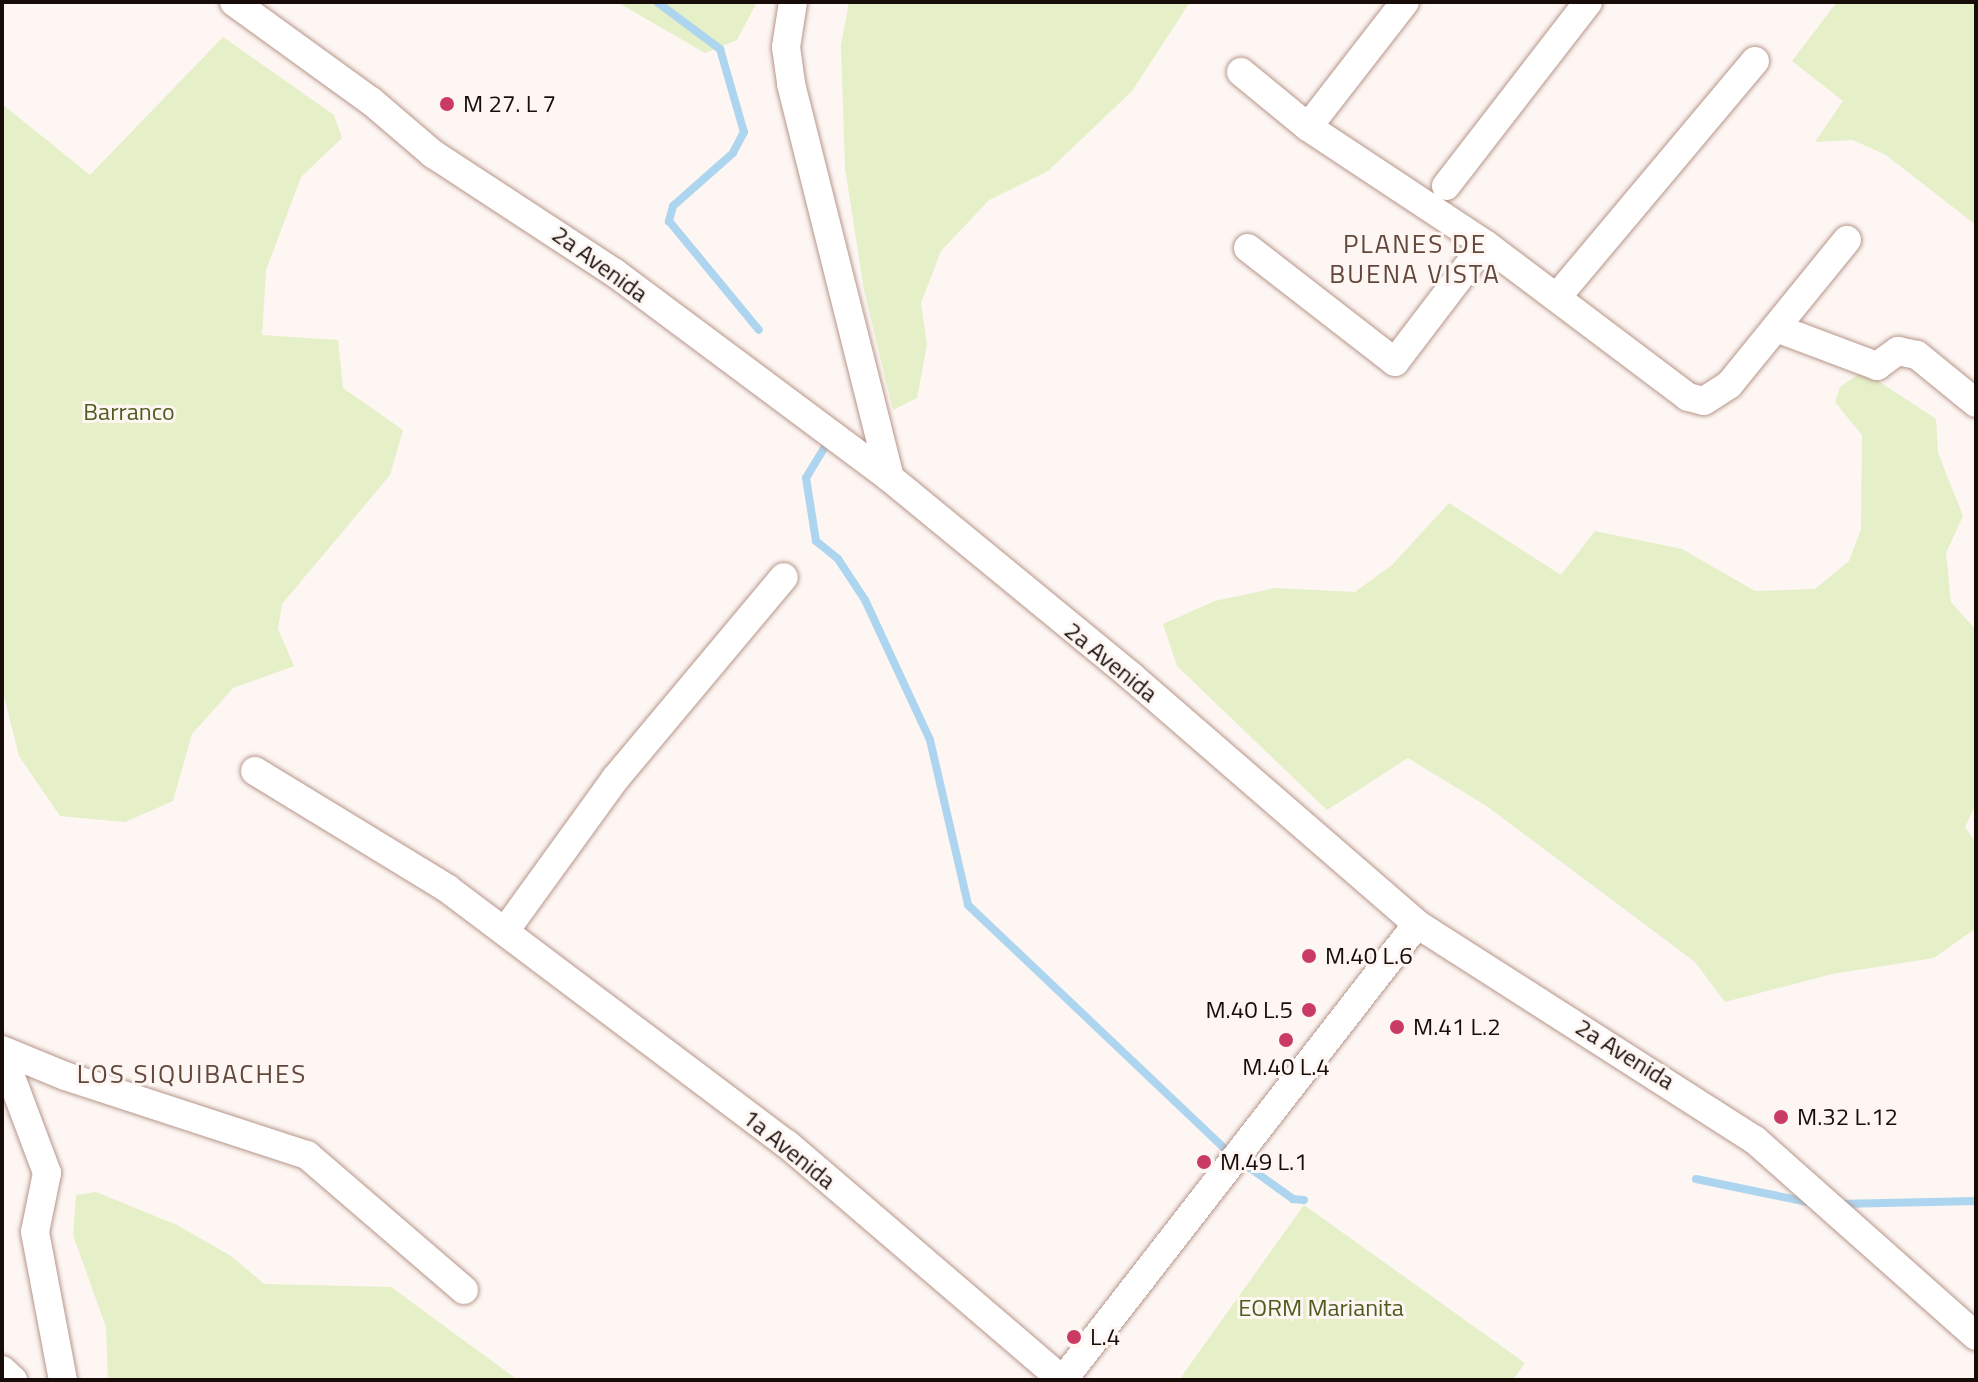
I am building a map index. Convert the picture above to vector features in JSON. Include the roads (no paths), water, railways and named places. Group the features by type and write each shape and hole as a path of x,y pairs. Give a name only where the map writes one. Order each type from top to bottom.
{"street":[{"name":"2a Avenida","path":"234,2 371,101 433,154 615,273 890,478 1131,676 1417,924 1681,1089 1755,1140 1827,1200 1976,1336"},
{"path":"793,2 786,47 791,84 890,478"},
{"path":"1308,127 1405,2"},
{"path":"1446,186 1588,2"},
{"path":"1557,297 1755,61"},
{"path":"1241,72 1308,127 1485,244 1674,389 1704,401 1729,385 1847,240"},
{"path":"1248,248 1395,362 1485,244"},
{"path":"1776,328 1877,366 1898,351 1917,355 1976,403"},
{"path":"505,931 615,779 784,577"},
{"name":"1a Avenida","path":"255,771 448,889 505,931 787,1144 1063,1380"},
{"path":"1063,1380 1233,1166 1417,924"},
{"path":"2,1052 65,1076 307,1155 464,1290"},
{"path":"2,1052 47,1173 35,1232 63,1380"},
{"path":"2,1370 13,1380"}],"waterway":[{"path":"657,2 720,49 744,132 733,153 673,206 669,221 759,330"},
{"path":"829,440 806,478 816,541 838,559 865,600 930,740 968,905 1229,1153 1293,1199 1304,1200"},
{"path":"1696,1179 1817,1204"},
{"path":"1838,1204 1976,1201"}],"place":[{"name":"M 27. L 7","path":"447,104"},
{"name":"M.40 L.6","path":"1309,956"},
{"name":"M.40 L.5","path":"1309,1010"},
{"name":"M.41 L.2","path":"1397,1027"},
{"name":"M.40 L.4","path":"1286,1040"},
{"name":"M.32 L.12","path":"1781,1117"},
{"name":"M.49 L.1","path":"1204,1162"},
{"name":"L.4","path":"1074,1337"}],"district":[{"name":"PLANES DE BUENA VISTA","path":"1415,259"},
{"name":"LOS SIQUIBACHES","path":"192,1074"}],"park label":[{"name":"Barranco","path":"129,412"},
{"name":"EORM Marianita","path":"1321,1308"}]}
